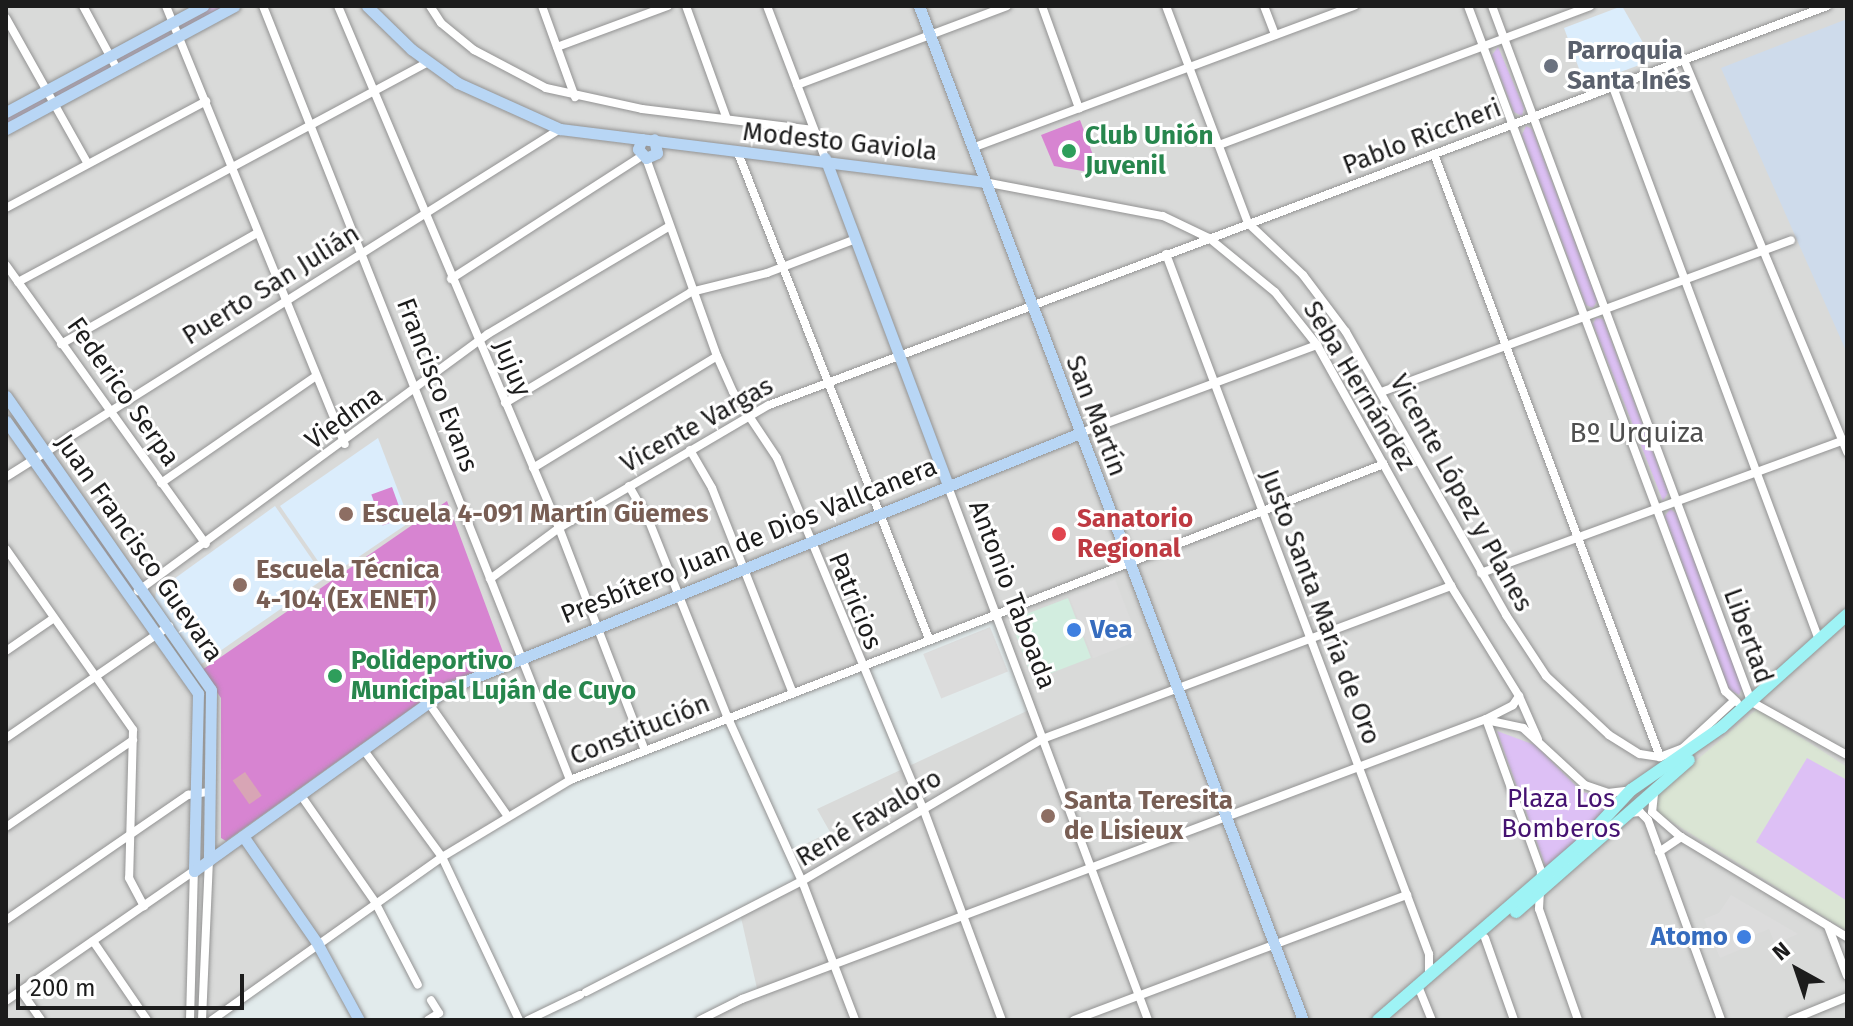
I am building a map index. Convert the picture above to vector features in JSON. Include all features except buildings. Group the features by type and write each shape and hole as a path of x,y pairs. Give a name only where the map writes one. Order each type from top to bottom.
{"main road":[{"path":"1378,1020 1420,990 1429,976 1485,938 1538,895 1847,615"},
{"path":"1390,1020 1516,902 1538,895 1631,790 1722,727"}],"street":[{"path":"83,6 117,69"},
{"path":"166,6 345,444"},
{"path":"6,112 203,6"},
{"path":"6,129 234,6"},
{"name":"Francisco Evans","path":"263,6 314,125 570,780"},
{"name":"Jujuy","path":"338,6 422,215 559,528 644,748"},
{"path":"367,6 427,63 497,105 560,129 627,139 647,149 451,279"},
{"path":"430,6 441,23 499,66 575,97 814,130"},
{"path":"542,6 575,97"},
{"path":"557,47 668,6"},
{"path":"686,6 727,119"},
{"name":"Antonio Taboada","path":"767,6 1148,1020"},
{"name":"San Martín","path":"919,6 1303,1020"},
{"path":"797,85 1007,6"},
{"path":"1042,6 1079,108"},
{"path":"1166,6 1248,223"},
{"path":"1264,6 1275,35"},
{"path":"972,148 1275,35 1335,9 1354,6"},
{"name":"Libertad","path":"1468,6 1725,691 1734,701 1751,701 1492,6"},
{"path":"1560,6 1564,16"},
{"path":"1219,145 1590,6"},
{"name":"Pablo Riccheri","path":"1031,305 1534,117 1811,9 1827,6"},
{"path":"6,18 88,164"},
{"path":"1684,60 1761,251 1845,440 1847,452"},
{"path":"18,282 427,63"},
{"path":"1613,87 1819,640"},
{"path":"6,208 206,101"},
{"name":"Puerto San Julián","path":"6,477 108,410 560,129"},
{"name":"Modesto Gaviola","path":"647,149 691,147 825,158 984,182"},
{"name":"Patricios","path":"647,149 668,227 717,356 777,458 860,666 923,808 1002,1020"},
{"path":"738,153 929,639"},
{"path":"1434,154 1660,757 1683,748 1734,701"},
{"name":"Seba Hernández","path":"984,182 1143,209 1209,238 1275,292 1317,345 1451,586 1519,696 1538,739"},
{"name":"Vicente López y Planes","path":"1248,223 1318,291 1381,392 1481,573 1530,654 1566,698 1629,748 1660,757"},
{"name":"Viedma","path":"130,597 345,444 478,341 668,227"},
{"path":"61,344 257,233"},
{"path":"505,403 691,292 782,267 856,239"},
{"path":"1381,392 1791,240"},
{"name":"Justo Santa María de Oro","path":"1166,254 1429,954 1429,976"},
{"name":"Federico Serpa","path":"6,265 206,544"},
{"name":"Vicente Vargas","path":"490,579 559,528 750,415 826,382 1031,305"},
{"path":"1080,433 1317,345"},
{"path":"533,468 717,356"},
{"path":"161,483 316,376"},
{"name":"Juan Francisco Guevara","path":"6,396 169,626 214,699 194,871 190,1020"},
{"name":"Juan Francisco Guevara","path":"6,421 200,701 202,793 209,860 202,1020"},
{"name":"Presbítero Juan de Dios Vallcanera","path":"6,1001 194,871 428,702 599,625 947,483 1080,433"},
{"path":"1481,573 1845,440"},
{"path":"690,450 712,488 792,691"},
{"name":"Constitución","path":"212,1020 375,902 506,814 570,780 644,748 1384,464"},
{"path":"629,486 680,593 727,716 802,881 855,1020"},
{"path":"6,549 9,560 129,722 133,740 129,878 144,906"},
{"name":"René Favaloro","path":"528,1020 802,881 1042,739 1451,586"},
{"path":"6,651 54,618"},
{"path":"6,738 169,626"},
{"path":"700,1020 835,964 1486,719 1513,705 1519,696"},
{"path":"200,701 214,699"},
{"path":"1751,701 1847,755"},
{"path":"428,702 506,814"},
{"path":"1486,719 1578,1020"},
{"name":"Seba Hernández","path":"1486,719 1513,723 1538,739 1585,785 1608,793 1631,790"},
{"path":"6,827 133,740"},
{"path":"363,749 442,857 519,1020"},
{"path":"1661,785 1651,799 1652,812 1681,837 1847,937"},
{"path":"6,920 132,832 202,793"},
{"path":"300,794 375,902 418,985"},
{"path":"1628,814 1646,815 1721,1020"},
{"path":"243,836 317,943 359,1020"},
{"path":"1659,852 1681,837"},
{"path":"1074,1020 1407,895"},
{"path":"1516,902 1538,895"},
{"path":"1827,925 1847,976"},
{"path":"1485,938 1514,1020"},
{"path":"93,941 147,1020"},
{"path":"1429,954 1447,966"},
{"path":"1420,990 1432,1020"},
{"path":"21,991 41,1020"},
{"path":"1791,1020 1847,997"},
{"path":"428,1020 439,1013 431,1000"}],"shaded area":[{"path":"6,6 1847,6 1847,1020 707,1020 758,993 740,913 802,881 789,852 830,832 817,809 1031,709 996,613 644,748 506,814 212,1020 6,1020"},
{"path":"1622,6 1653,60 1585,85 1564,28"},
{"path":"1847,19 1847,353 1721,68"},
{"name":"Club Unión Juvenil","path":"1080,120 1100,174 1054,166 1041,135"},
{"name":"Escuela 4-091 Martín Güemes","path":"378,438 410,522 329,577 280,506"},
{"path":"392,487 403,518 383,526 371,495"},
{"name":"Polideportivo Municipal Luján de Cuyo","path":"447,501 506,660 448,682 226,841 221,838 221,698 202,670"},
{"name":"Escuela Técnica 4-104 (Ex ENET)","path":"275,506 325,578 200,665 155,599 156,592"},
{"path":"1115,579 1139,641 1093,658 1069,597"},
{"path":"1068,598 1091,658 1033,680 1010,620"},
{"path":"990,627 1008,672 941,698 923,654"},
{"path":"1757,709 1847,767 1847,931 1656,812 1658,793"},
{"path":"245,772 262,796 249,804 233,781"},
{"path":"1731,895 1798,934 1775,944 1769,929 1742,940 1744,948 1720,958 1704,919 1719,913"}],"green space":[{"path":"203,6 234,6 6,129 6,112"},
{"path":"1498,47 1524,108 1522,116 1514,112 1492,55"},
{"path":"1526,126 1532,129 1597,301 1593,308 1586,305 1522,135"},
{"path":"1596,318 1603,319 1668,493 1663,501 1593,324"},
{"path":"44,454 139,589 133,593 38,458"},
{"path":"1670,509 1676,513 1742,687 1739,695 1729,689 1665,516"},
{"name":"Plaza Los Bomberos","path":"1497,731 1535,745 1582,792 1617,799 1547,870"},
{"path":"1807,758 1847,780 1847,901 1756,842"}],"place":[{"name":"Parroquia Santa Inés","path":"1551,66"},
{"name":"Club Unión Juvenil","path":"1069,151"},
{"name":"Escuela 4-091 Martín Güemes","path":"346,514"},
{"name":"Sanatorio Regional","path":"1059,534"},
{"name":"Escuela Técnica 4-104 (Ex ENET)","path":"240,585"},
{"name":"Vea","path":"1074,630"},
{"name":"Polideportivo Municipal Luján de Cuyo","path":"335,676"},
{"name":"Santa Teresita de Lisieux","path":"1048,816"},
{"name":"Atomo","path":"1744,937"}],"district":[{"name":"Bº Urquiza","path":"1637,433"}]}
